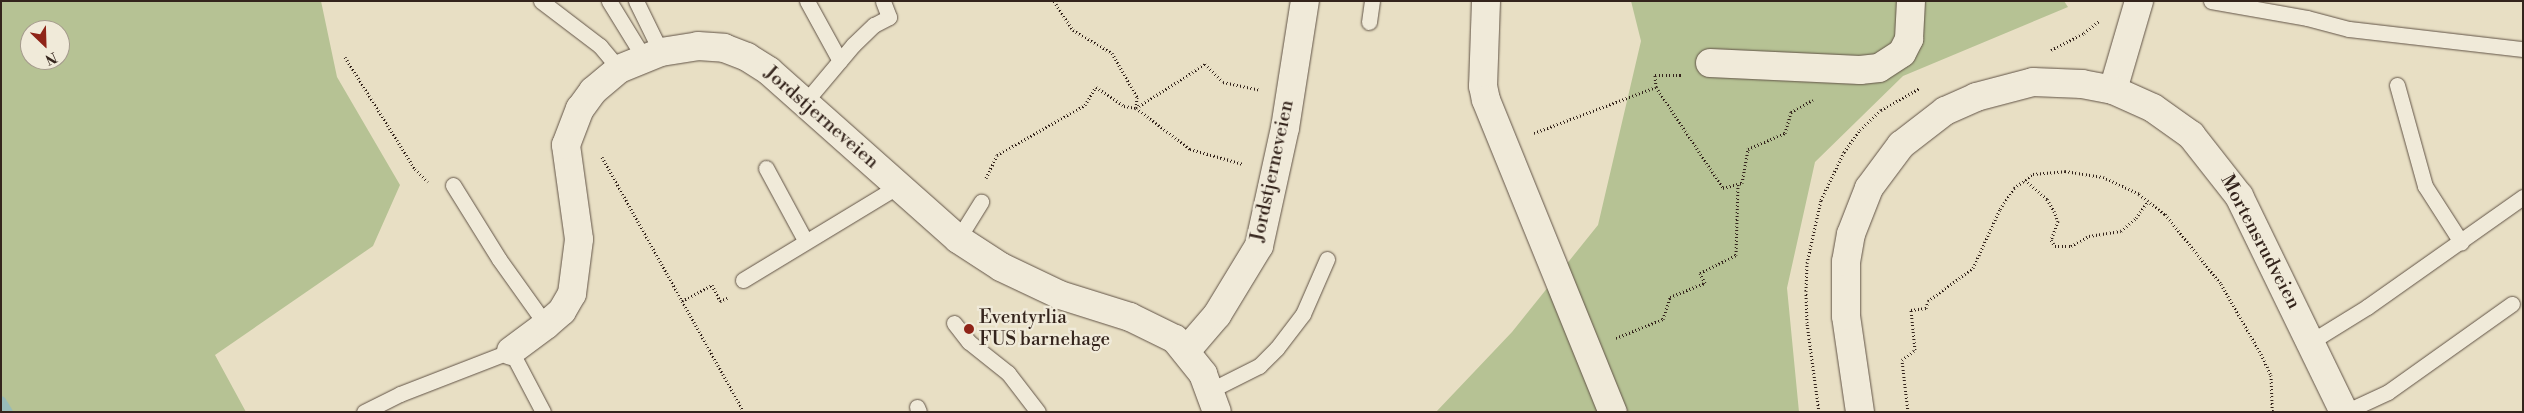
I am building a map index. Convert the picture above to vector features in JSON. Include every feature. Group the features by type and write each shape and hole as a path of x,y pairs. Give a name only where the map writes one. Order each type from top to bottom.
{"street":[{"name":"Jordstjerneveien","path":"1186,351 1217,315 1258,246 1276,172 1305,1"},
{"path":"1486,1 1483,86 1486,100 1613,412"},
{"path":"1710,64 1845,69 1879,68 1902,53 1909,39 1911,1"},
{"path":"2113,90 2139,1"},
{"name":"Jordstjerneveien","path":"511,351 562,311 572,294 577,274 579,239 567,164 570,128 594,91 619,69 653,55 698,46 724,48 747,57 769,70 958,238 1026,281 1158,329 1176,339 1186,351 1214,401"},
{"name":"Mortensrudveien","path":"1860,412 1846,316 1846,262 1859,210 1883,166 1922,126 1945,111 1985,94 2033,82 2082,84 2113,90 2172,120 2208,152 2239,196 2312,341 2345,412"}],"lane":[{"path":"541,1 600,46 619,69"},
{"path":"609,1 653,55"},
{"path":"636,1 653,55"},
{"path":"807,1 840,61"},
{"path":"806,101 874,25 889,17 883,1"},
{"path":"1369,22 1372,1"},
{"path":"2210,1 2298,16 2349,29 2523,49"},
{"path":"2397,85 2426,186 2461,242"},
{"path":"766,168 805,240"},
{"path":"453,185 499,259 546,325"},
{"path":"743,280 805,240 898,186"},
{"path":"2312,341 2461,242 2523,198"},
{"path":"958,238 981,202"},
{"path":"1214,401 1259,366 1277,348 1303,314 1327,259"},
{"path":"2345,412 2388,392 2512,304"},
{"path":"954,323 968,342 1008,373 1038,412"},
{"path":"511,351 543,412"},
{"name":"Jordstjerneveien","path":"364,412 400,394 511,351"}],"path":[{"path":"1054,1 1073,30 1112,53 1136,97 1136,108"},
{"path":"2046,51 2084,33 2103,17"},
{"path":"344,57 415,169 434,186 446,189 453,185"},
{"path":"1136,108 1205,64 1223,82 1247,90 1290,92"},
{"path":"1678,75 1655,75 1656,87 1723,188 1742,183 1748,149 1785,133 1791,112 1821,96 1845,69"},
{"path":"997,155 1086,105 1096,87 1124,106 1136,108 1190,149 1276,172"},
{"path":"1550,127 1656,87"},
{"path":"570,128 595,147 646,231 682,302 744,412"},
{"path":"1908,412 1902,360 1915,350 1911,310 1926,308 1928,301 1973,268 2000,209 2014,188 2033,174 2048,172 2083,172 2119,184 2148,201 2165,214 2221,284 2271,375 2272,412"},
{"path":"2024,180 2046,199 2054,210 2058,221 2051,240 2055,246 2071,246 2089,236 2121,230 2136,218 2148,201"},
{"path":"1640,328 1663,318 1670,297 1705,283 1700,273 1736,255 1738,184"},
{"path":"682,302 712,285"}],"green space":[{"path":"1,1 321,1 337,77 400,185 373,246 215,355 246,412 1,412"},
{"path":"1631,1 2064,1 2068,7 1903,76 1815,162 1787,288 1799,412 1436,412 1512,332 1598,225 1641,41"}],"waterway":[{"path":"1,401 8,412"}],"place":[{"name":"Eventyrlia FUS barnehage","path":"969,329"}]}
